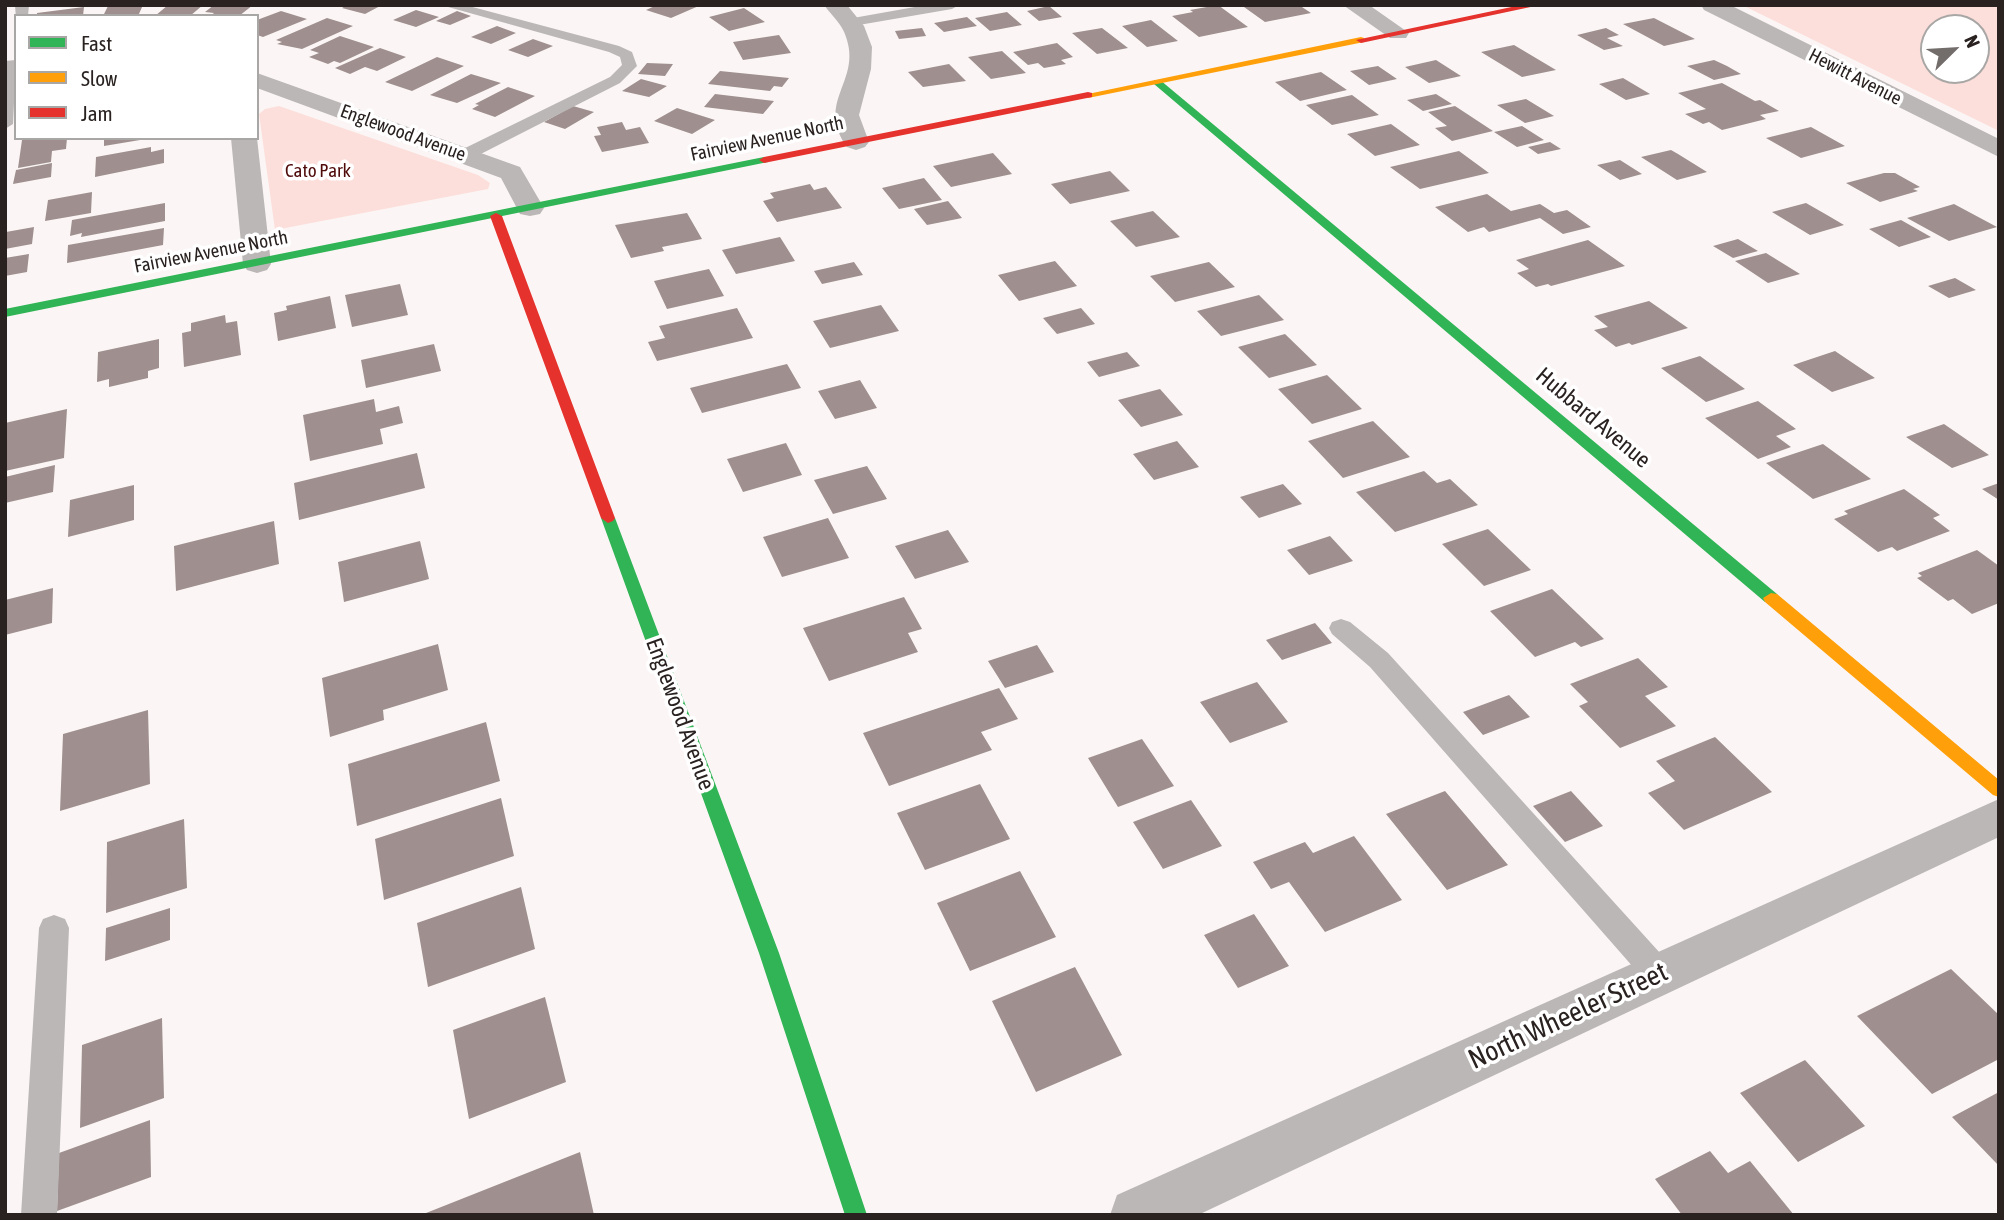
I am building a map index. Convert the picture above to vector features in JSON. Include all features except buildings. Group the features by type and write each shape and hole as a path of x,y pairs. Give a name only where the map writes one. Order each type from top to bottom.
{"street":[{"path":"835,5 853,22 860,44 860,69 847,108 846,121 856,142"},
{"path":"1354,5 1398,33"},
{"name":"Fairview Avenue North","path":"5,313 1536,5"},
{"name":"Hewitt Avenue","path":"1712,5 1999,149"},
{"name":"Englewood Avenue","path":"259,81 511,173 530,208"},
{"name":"Hubbard Avenue","path":"1157,82 1999,790"},
{"path":"244,140 257,264"},
{"name":"Englewood Avenue","path":"496,216 769,953 856,1215"},
{"name":"North Wheeler Street","path":"1137,1215 1999,817"}],"lane":[{"path":"448,5 614,49 627,55 630,66 615,80 463,156"},
{"path":"853,22 952,5"},
{"path":"5,124 14,77"},
{"path":"1341,628 1379,660 1659,974"},
{"path":"39,1215 54,928"}],"green space":[{"path":"1742,5 1999,5 1999,131"},
{"name":"Cato Park","path":"279,106 478,175 490,183 488,189 275,230 259,114 265,109"}],"traffic: fast":[{"path":"1157,82 1771,598"},
{"path":"5,313 764,160"},
{"path":"608,518 769,953 856,1215"}],"traffic: slow":[{"path":"1088,95 1361,40"},
{"path":"1771,598 1999,790"}],"traffic: jam":[{"path":"1361,40 1536,5"},
{"path":"764,160 1088,95"},
{"path":"496,216 608,518"}]}
